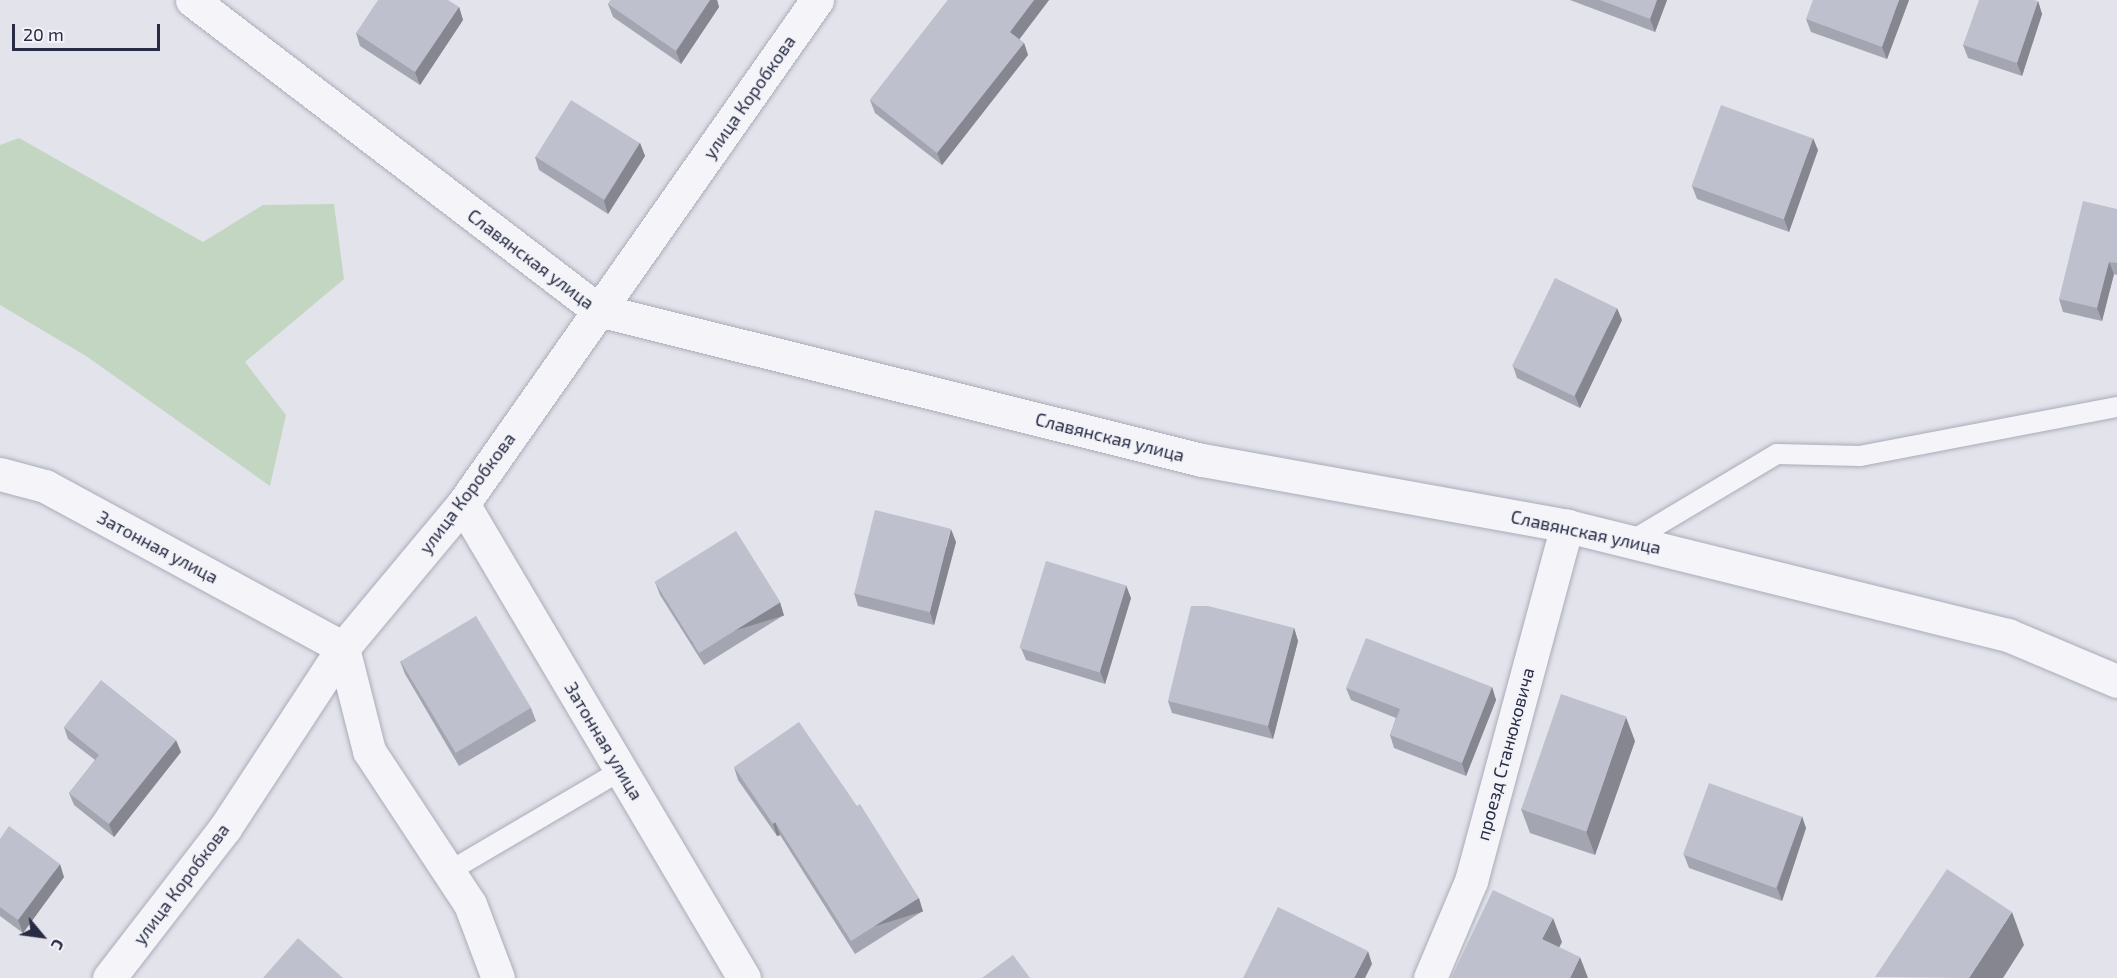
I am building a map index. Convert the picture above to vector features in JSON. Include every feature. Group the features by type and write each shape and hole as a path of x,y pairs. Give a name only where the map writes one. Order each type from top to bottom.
{"street":[{"name":"Славянская улица","path":"192,0 598,310 1202,460 1568,526 1631,541 2008,635 2117,681"},
{"name":"улица Коробкова","path":"109,978 225,828 343,648 463,504 817,0"},
{"name":"Затонная улица","path":"0,474 45,486 343,648"},
{"name":"Затонная улица","path":"463,504 744,978"},
{"name":"проезд Станюковича","path":"1430,978 1471,881 1568,526"},
{"path":"343,648 369,751 470,904 498,978"}],"lane":[{"path":"1631,541 1777,454 1860,456 2117,408"},
{"path":"448,872 622,770"}],"green space":[{"path":"19,138 203,242 263,205 334,204 344,279 245,362 286,415 270,486 86,356 0,305 0,145"}],"building":[{"path":"378,0 448,0 459,7 415,72 356,33"},
{"path":"611,0 710,0 676,51 608,4"},
{"path":"948,0 1034,0 1010,32 1024,43 937,153 870,100"},
{"path":"1600,0 1657,0 1650,19"},
{"path":"1813,0 1899,0 1882,47 1806,19"},
{"path":"1979,0 2038,1 2017,63 1963,45"},
{"path":"571,100 640,143 604,200 535,157"},
{"path":"1721,105 1813,139 1784,219 1692,186"},
{"path":"2083,201 2117,209 2117,263 2109,262 2097,308 2059,299"},
{"path":"1555,278 1617,308 1574,396 1512,366"},
{"path":"875,510 951,529 930,612 854,593"},
{"path":"736,531 781,602 699,653 655,582"},
{"path":"1046,561 1126,586 1100,673 1019,648"},
{"path":"1191,606 1208,606 1294,628 1268,726 1168,701"},
{"path":"476,616 531,708 456,753 401,661"},
{"path":"1366,638 1492,687 1462,763 1390,735 1400,709 1346,688"},
{"path":"101,680 176,740 109,824 69,793 99,755 64,727"},
{"path":"1561,694 1626,716 1587,832 1521,809"},
{"path":"799,722 857,806 860,804 919,898 851,941 775,822 773,824 734,767"},
{"path":"1709,783 1802,817 1776,888 1683,854"},
{"path":"9,826 60,864 18,920 0,907 0,839"},
{"path":"1947,869 2012,912 1969,978 1875,977"},
{"path":"1493,890 1553,918 1542,939 1580,957 1570,978 1451,978"},
{"path":"1278,907 1368,951 1354,978 1243,978"},
{"path":"298,938 343,978 263,978"},
{"path":"1013,955 1030,978 982,978"}]}
